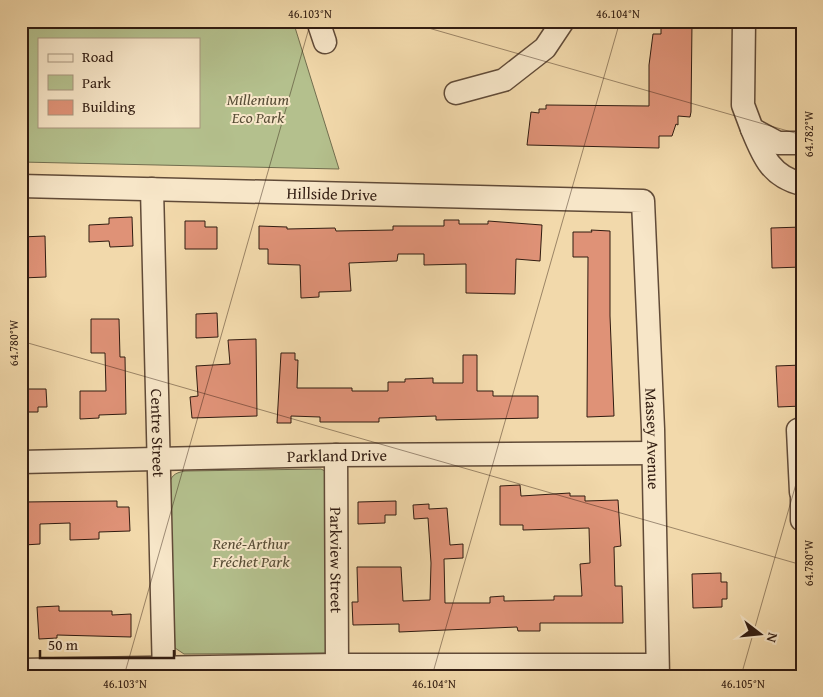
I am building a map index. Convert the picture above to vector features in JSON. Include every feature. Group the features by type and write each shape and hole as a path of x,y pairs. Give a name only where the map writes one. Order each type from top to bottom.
{"street":[{"path":"456,93 504,80 545,48 563,21"},
{"path":"744,21 743,105 765,161 788,181 802,184"},
{"path":"752,129 778,143 802,143"},
{"name":"Hillside Drive","path":"21,186 643,201"},
{"name":"Centre Street","path":"152,189 164,672"},
{"name":"Massey Avenue","path":"643,201 653,453 658,671"},
{"path":"802,430 798,430 802,520"},
{"name":"Parkland Drive","path":"21,462 336,455 653,453"},
{"name":"Parkview Street","path":"336,455 337,665"},
{"path":"21,670 164,672 337,665 658,671"}],"green space":[{"name":"Millenium Eco Park","path":"21,21 293,21 339,169 21,162"},
{"name":"René-Arthur Fréchet Park","path":"321,469 325,471 327,653 184,654 175,648 169,488 173,476 185,471"}],"building":[{"path":"673,23 692,23 691,112 690,117 678,116 678,125 676,124 672,136 659,136 659,148 527,145 531,112 539,113 539,109 546,109 546,105 649,106 649,65 653,34 661,34 661,26 673,26"},
{"path":"132,217 133,246 110,247 109,241 89,242 89,225 109,224 109,218"},
{"path":"444,220 459,220 459,224 488,224 488,221 542,225 540,261 516,259 515,294 466,293 466,264 424,265 424,254 398,254 397,261 349,263 351,291 319,292 319,297 301,298 300,265 268,264 268,249 259,249 259,226 287,227 287,229 335,228 336,231 393,230 393,226 444,226"},
{"path":"185,221 205,221 205,227 217,227 217,249 185,249"},
{"path":"802,227 802,267 772,268 771,228"},
{"path":"591,230 610,231 610,316 614,416 587,417 588,257 573,257 573,232 592,232"},
{"path":"45,236 46,277 22,278 21,237"},
{"path":"217,313 218,337 196,338 196,314"},
{"path":"91,319 119,319 120,357 125,357 126,414 99,415 99,418 80,419 80,391 106,391 105,353 91,353"},
{"path":"256,339 257,416 192,418 190,397 198,396 196,366 230,364 228,340"},
{"path":"281,353 295,353 295,360 298,360 297,388 352,388 352,391 388,391 388,382 405,382 405,379 433,378 433,383 463,383 463,355 477,355 477,391 493,391 493,396 538,396 538,418 436,420 436,416 379,418 379,422 320,422 320,417 291,416 291,423 277,423"},
{"path":"802,365 802,406 778,407 776,366"},
{"path":"27,389 46,389 47,407 38,407 38,412 21,412 21,397 27,396"},
{"path":"520,485 521,496 570,493 570,496 585,496 585,501 618,500 621,546 614,547 615,586 622,586 623,623 540,623 540,631 518,631 517,627 399,632 399,624 353,625 352,602 358,602 357,567 401,567 403,601 430,600 431,563 428,518 414,519 413,505 429,504 429,509 447,508 450,545 463,544 463,558 444,559 445,603 490,603 490,597 504,596 504,601 554,600 554,596 582,596 580,564 590,563 589,528 523,530 523,525 500,525 500,486"},
{"path":"117,501 117,507 129,507 130,531 99,532 99,539 70,540 70,523 40,524 40,544 24,545 22,502"},
{"path":"396,501 396,515 385,515 385,523 358,524 358,502"},
{"path":"721,573 721,582 727,582 727,599 722,599 722,607 693,608 692,574"},
{"path":"59,606 59,611 112,611 112,615 131,614 131,637 57,635 57,638 39,639 37,607"}]}
